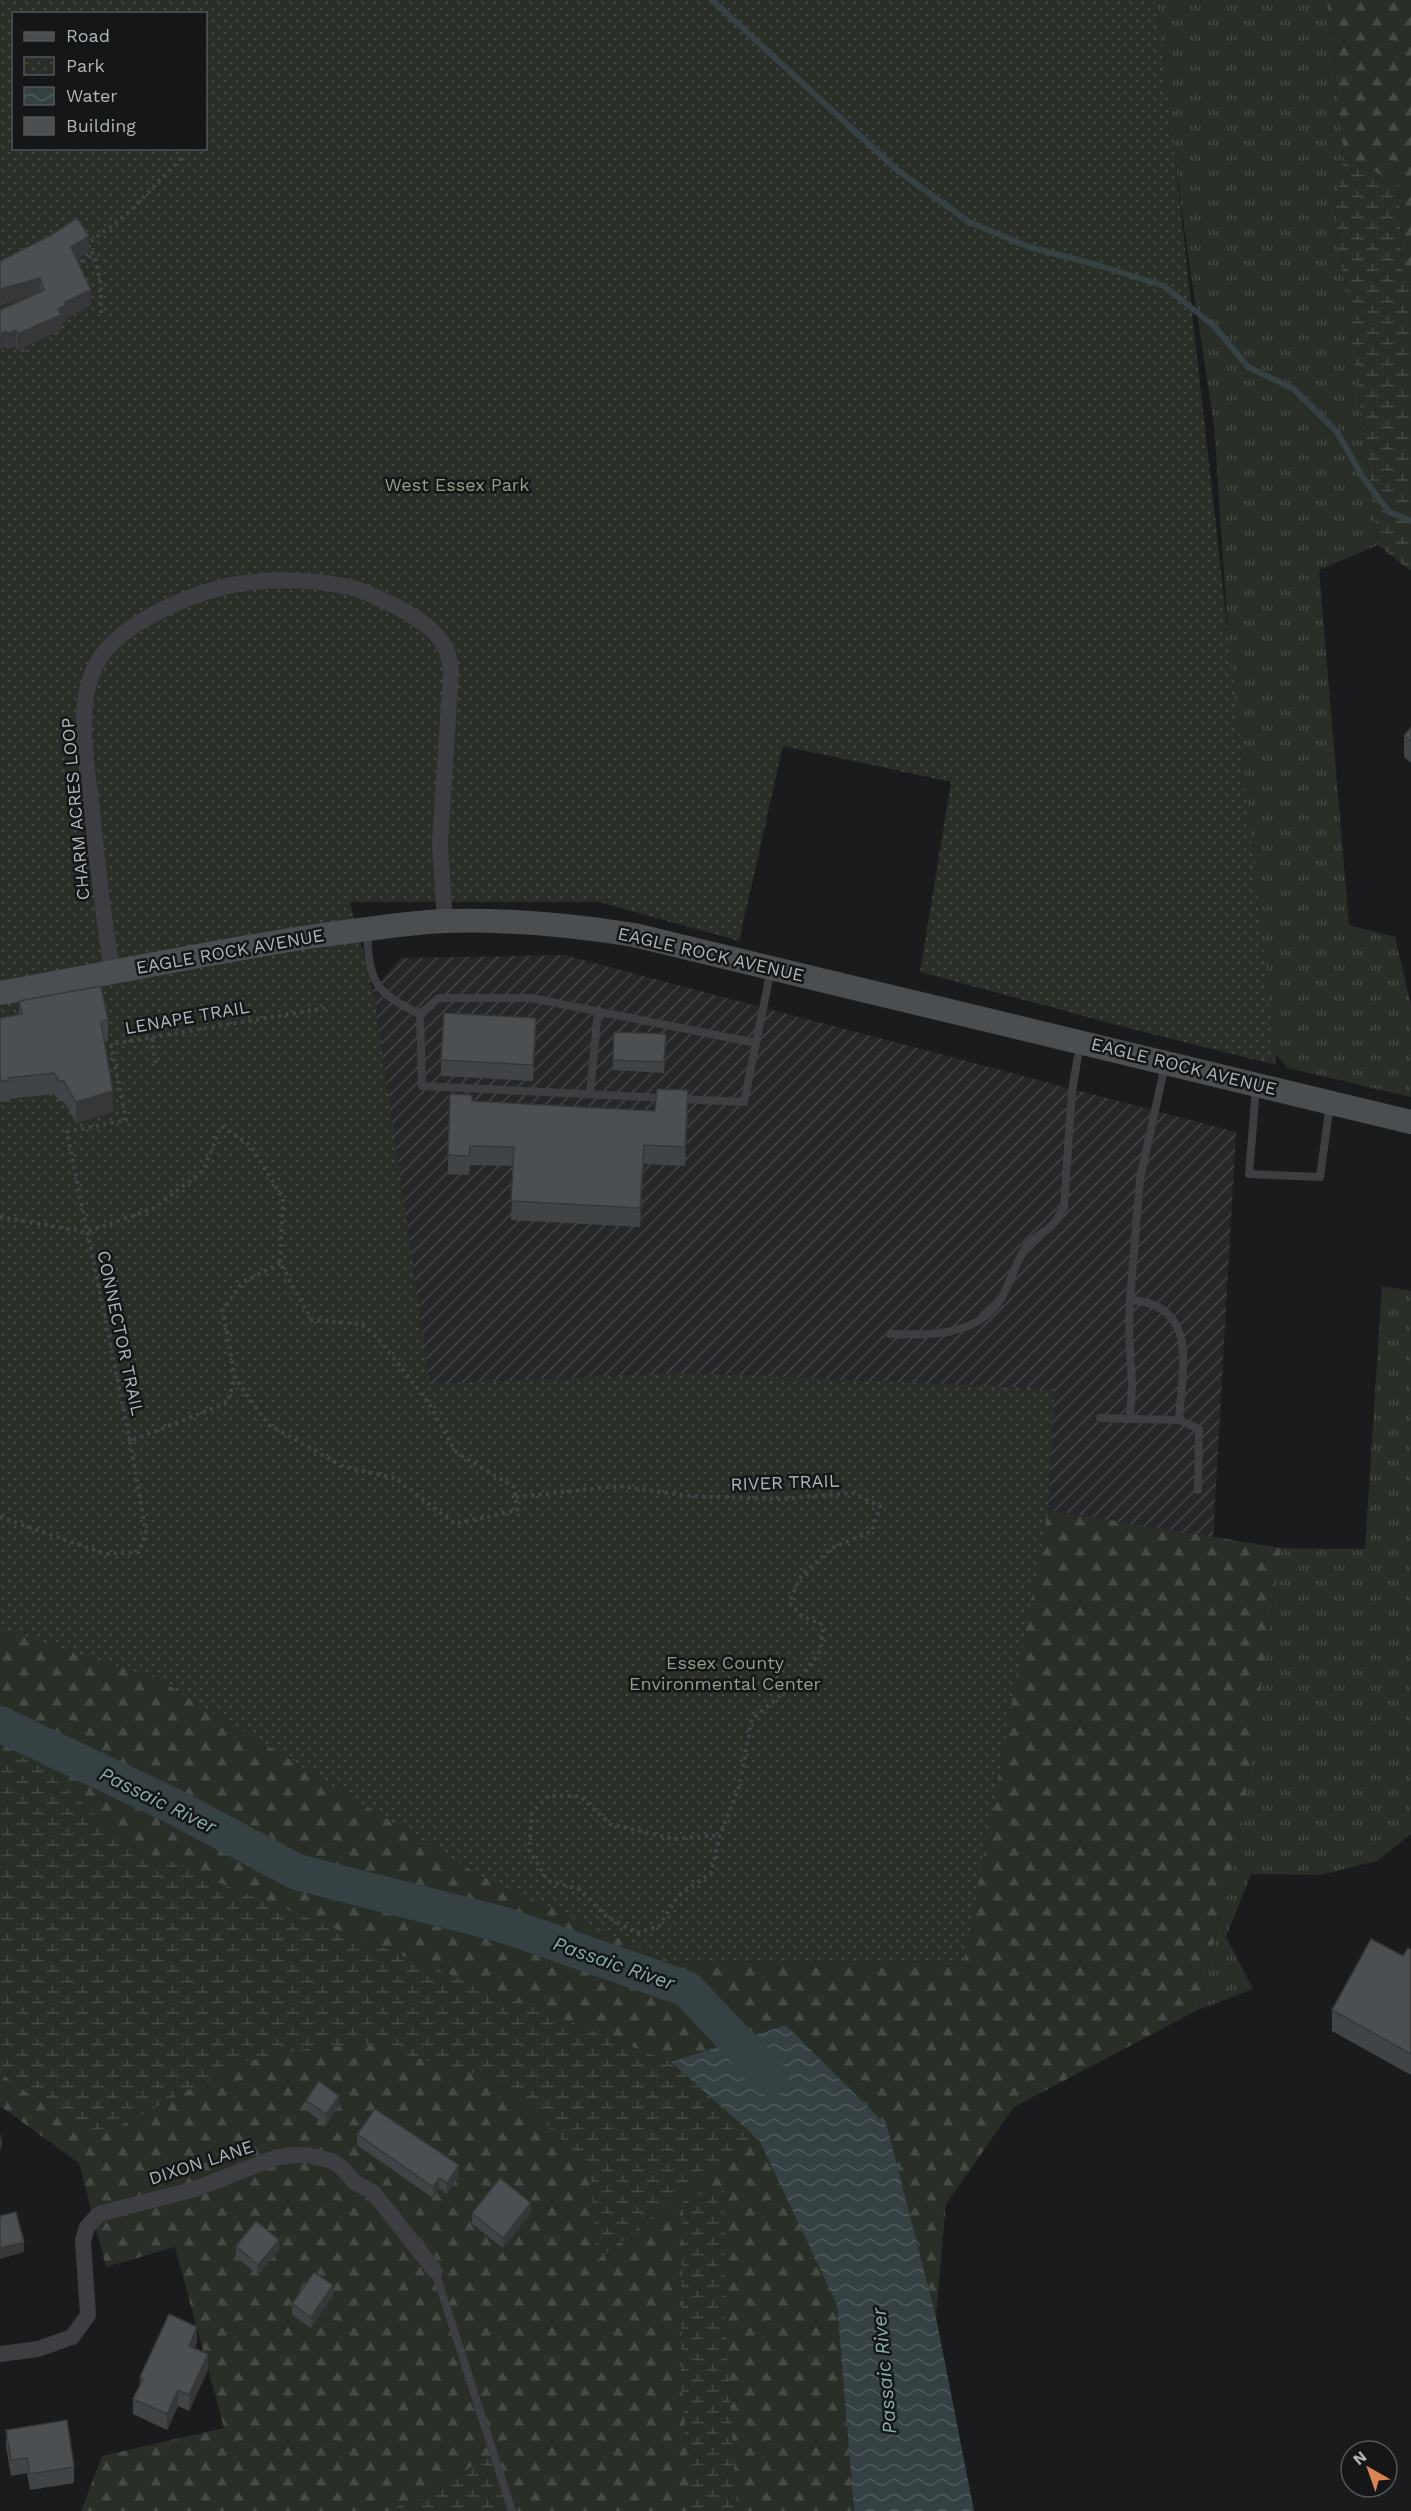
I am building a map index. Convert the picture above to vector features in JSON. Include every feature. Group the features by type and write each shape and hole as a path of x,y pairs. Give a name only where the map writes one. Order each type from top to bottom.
{"main road":[{"name":"EAGLE ROCK AVENUE","path":"0,993 264,944 366,928 445,921 500,921 592,928 634,935 772,967 1411,1122"}],"street":[{"name":"CHARM ACRES LOOP","path":"111,972 99,887 86,757 85,720 88,685 98,662 113,643 148,616 197,596 244,583 299,581 355,588 406,611 434,632 446,650 451,671 440,844 445,921"},
{"name":"DIXON LANE","path":"0,2354 38,2349 72,2337 88,2315 83,2241 87,2227 99,2214 195,2189 275,2158 307,2155 332,2161 342,2168 354,2182 373,2192 435,2271"}],"lane":[{"path":"366,928 368,957 380,990 393,1002 420,1014"},
{"path":"420,1014 422,1086 744,1102 772,967"},
{"path":"420,1014 439,998 531,998 756,1043"},
{"path":"590,1094 598,1010"},
{"path":"890,1334 946,1334 971,1326 989,1314 1002,1296 1014,1267 1028,1245 1054,1224 1064,1207 1072,1091 1081,1041"},
{"path":"1130,1417 1132,1385 1130,1300 1140,1179 1166,1062"},
{"path":"1256,1084 1249,1174 1320,1177 1331,1102"},
{"path":"1130,1300 1146,1301 1158,1305 1167,1311 1180,1332 1183,1346 1179,1420"},
{"path":"1100,1418 1179,1420 1199,1429 1198,1490"},
{"path":"435,2271 512,2511"}],"path":[{"path":"75,252 127,214 183,156"},
{"path":"87,244 93,255 101,285 101,316"},
{"path":"72,268 93,255"},
{"name":"LENAPE TRAIL","path":"86,1232 67,1132 126,1120 111,1044 326,1008"},
{"path":"151,1037 156,1063"},
{"path":"0,1217 86,1232 153,1209 203,1170 221,1126 250,1145 283,1198 280,1263 312,1320 361,1324 378,1338 428,1402 456,1452 514,1487 517,1510 455,1524 395,1478 344,1467 269,1425 235,1378 223,1310 242,1282 280,1263"},
{"name":"CONNECTOR TRAIL","path":"86,1232 130,1441"},
{"path":"0,1517 106,1554 139,1552 146,1533 130,1441 227,1403 235,1378"},
{"name":"RIVER TRAIL","path":"516,1497 619,1486 690,1496 779,1499 853,1493 880,1506 872,1531 832,1548 801,1576 789,1603 802,1616 823,1625 821,1650 798,1681 752,1719 738,1787 720,1835 711,1873 678,1896 659,1926 636,1933 606,1916 579,1889 548,1881 529,1850 532,1813 549,1796 580,1796 610,1824 674,1839 720,1835"}],"shaded area":[{"path":"564,955 1236,1132 1213,1538 1048,1510 1053,1389 685,1373 430,1385 373,990 401,958"}],"green space":[{"name":"West Essex Park","path":"0,0 1155,0 1173,140 1276,1065 920,972 951,782 783,746 739,941 599,902 350,902 373,990 430,1384 685,1373 1054,1389 1048,1510 964,1961 670,1961 479,1875 156,1678 0,1629"},
{"path":"1155,0 1327,0 1344,157 1335,210 1378,545 1319,570 1349,925 1395,937 1411,1005 1411,1097 1288,1068 1261,1039 1234,720 1214,425 1186,242"},
{"path":"1327,0 1411,0 1411,285 1402,268 1398,183 1344,157"},
{"path":"1344,157 1398,183 1402,268 1411,285 1411,571 1378,545 1335,210"},
{"name":"Essex County Environmental Center","path":"373,990 430,1384 685,1373 1054,1389 1048,1510 1281,1548 1241,1829 1198,2010 1014,2107 946,2204 936,2317 887,2126 786,2025 671,2062 759,2140 837,2305 854,2511 81,2511 102,2456 224,2428 175,2247 106,2267 79,2163 0,2106 0,1128 323,1012"},
{"path":"1382,1286 1411,1291 1411,1834 1377,1861 1320,1875 1251,1874 1226,1937 1253,1989 1198,2010 1241,1829 1281,1548 1365,1549"},
{"path":"0,1751 36,1762 134,1849 671,2062 759,2140 597,2260 590,2166 498,2080 365,2044 306,2049 240,2063 93,2140 0,2073"},
{"path":"724,2186 725,2323 737,2511 691,2511 681,2372 683,2200"},
{"path":"493,2455 512,2511 390,2511"}],"water":[{"path":"786,2025 887,2126 936,2317 974,2511 854,2511 837,2305 759,2140 671,2062"}],"building":[{"path":"77,218 89,236 71,247 91,290 65,302 66,305 58,309 61,315 17,334 16,330 0,334 0,310 44,290 40,278 0,289 0,261 51,235"},
{"path":"1411,727 1411,742 1404,736"},
{"path":"101,986 108,1020 101,1022 113,1091 76,1102 64,1081 59,1081 54,1073 0,1081 0,1018 22,1014 19,1001"},
{"path":"444,1013 536,1018 533,1065 441,1060"},
{"path":"614,1032 666,1034 664,1062 613,1060"},
{"path":"657,1089 688,1090 685,1147 644,1145 640,1208 511,1201 514,1147 470,1146 469,1156 448,1155 450,1094 472,1095 472,1101 655,1111"},
{"path":"1371,1939 1403,1956 1408,1948 1411,1950 1411,2054 1332,2010"},
{"path":"319,2081 339,2096 326,2114 306,2100"},
{"path":"375,2109 459,2165 447,2183 439,2178 433,2187 357,2134"},
{"path":"500,2178 531,2203 503,2238 472,2213"},
{"path":"16,2212 24,2242 0,2248 0,2216"},
{"path":"256,2221 279,2240 258,2265 236,2246"},
{"path":"314,2272 333,2285 311,2317 292,2304"},
{"path":"169,2314 197,2327 189,2346 208,2354 189,2395 178,2390 167,2414 133,2399 143,2379 140,2377"},
{"path":"67,2420 74,2467 30,2474 27,2458 11,2460 6,2430"}],"waterway":[{"path":"712,0 897,170 969,222 1029,247 1164,286 1214,326 1248,367 1294,389 1337,432 1362,476 1389,512 1411,521"},
{"name":"Passaic River","path":"0,1724 173,1806 297,1872 504,1925 687,1989 771,2078"}]}
